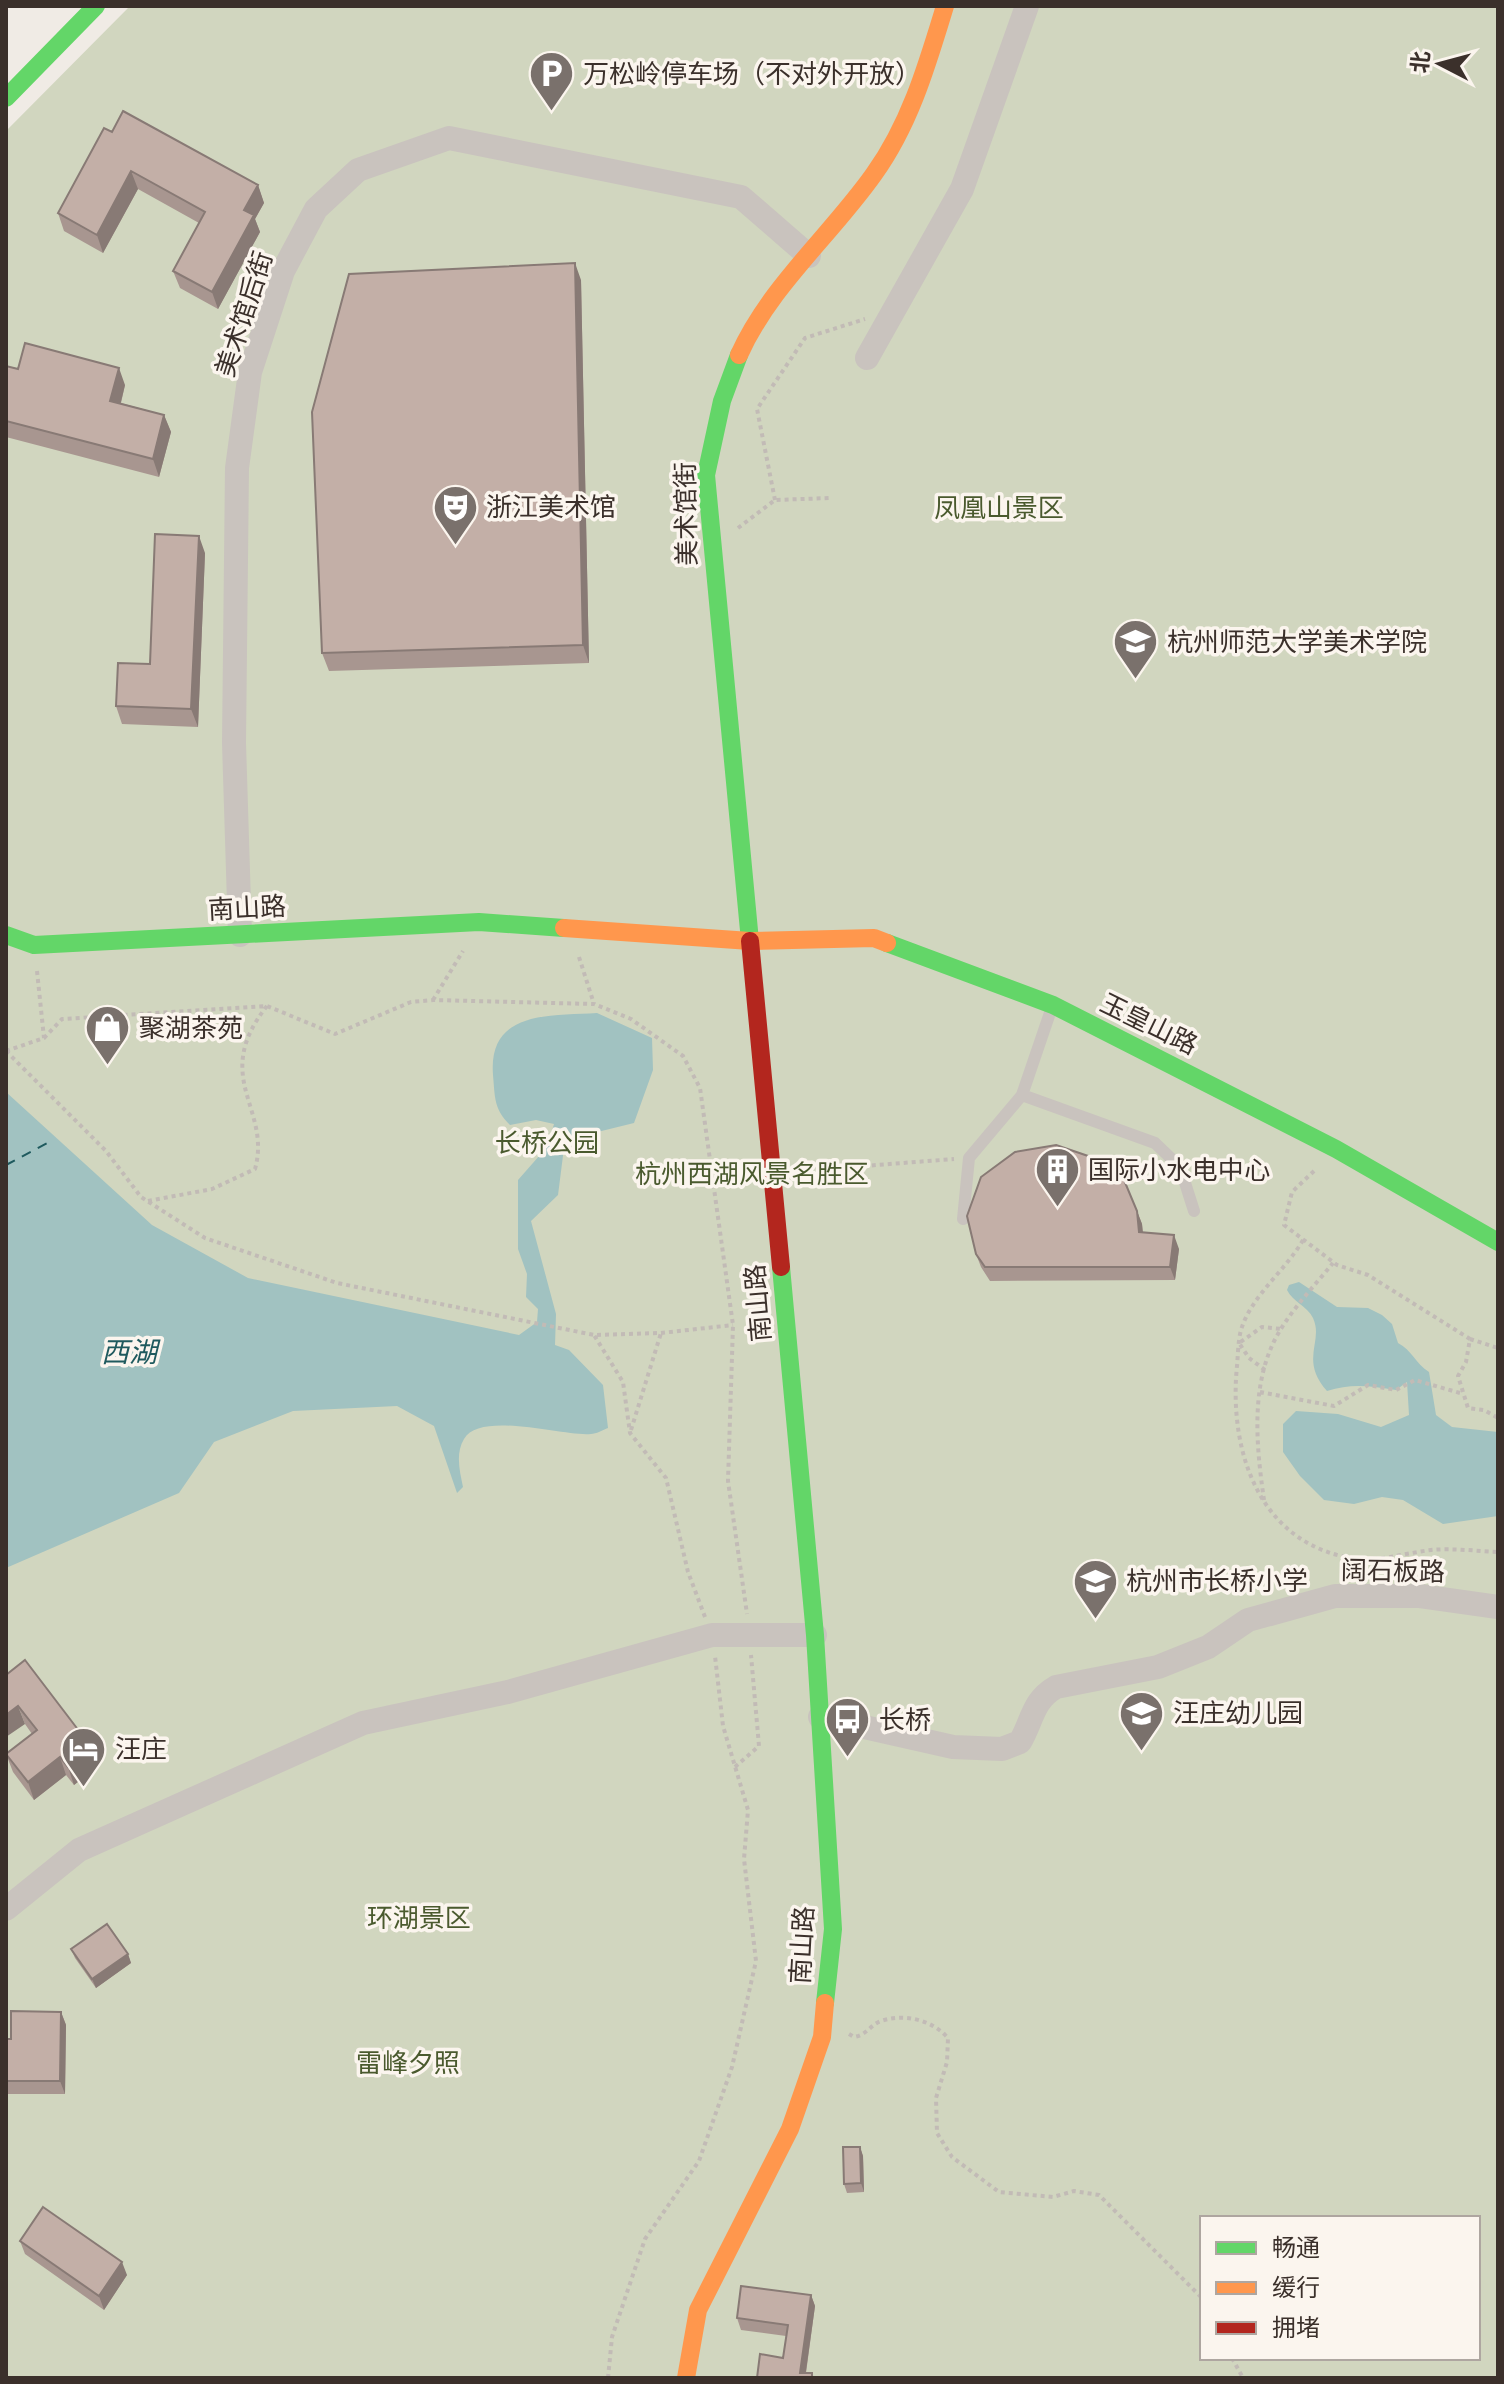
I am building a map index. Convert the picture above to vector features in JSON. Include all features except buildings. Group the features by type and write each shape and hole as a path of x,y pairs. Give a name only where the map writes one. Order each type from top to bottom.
{"main road":[{"path":"6,98 96,6"},
{"name":"美术馆街","path":"750,941 706,475 718,405 751,331 809,256 852,208 893,146 945,6"},
{"name":"南山路","path":"6,935 34,945 479,922 750,941 815,1635 833,1929 822,2037 790,2129 698,2310 686,2378"},
{"name":"玉皇山路","path":"750,941 874,938 1053,1005 1336,1149 1498,1242"}],"street":[{"path":"867,358 962,189 1027,6"},
{"name":"美术馆后街","path":"240,935 234,743 237,468 250,372 283,271 316,209 358,170 449,138 741,197 809,256"},
{"name":"阔石板路","path":"820,1717 953,1747 1002,1749 1020,1742 1028,1729 1032,1709 1043,1695 1056,1687 1158,1667 1208,1647 1248,1620 1335,1596 1420,1596 1498,1607"},
{"path":"6,1909 79,1850 363,1723 508,1692 712,1635 815,1635"}],"lane":[{"path":"963,1219 969,1158 1022,1095 1053,1005"},
{"path":"1022,1095 1155,1143 1180,1167 1194,1211"}],"path":[{"path":"775,500 757,409 805,338 894,310"},
{"path":"711,548 775,500 831,498"},
{"path":"433,1000 479,922"},
{"path":"570,929 594,1004"},
{"path":"34,945 44,1038"},
{"path":"733,1325 661,1333 594,1335 337,1283 205,1238 148,1201 106,1151 6,1051 44,1038 62,1019 267,1006 335,1034 411,1002 433,1000 594,1004 631,1019 683,1056 700,1088 733,1325 728,1481 749,1634 759,1746 735,1767"},
{"path":"148,1201 212,1189 255,1169 259,1155 241,1077 246,1039 267,1006"},
{"path":"1336,1149 1292,1192 1284,1225 1333,1263 1379,1281 1470,1339 1498,1348"},
{"path":"772,1173 969,1158"},
{"path":"1303,1240 1293,1258 1248,1313 1239,1343 1235,1387 1237,1428 1243,1462 1264,1503 1306,1544 1343,1556 1392,1559 1432,1550 1498,1552"},
{"path":"1264,1503 1258,1419 1260,1392 1271,1347 1297,1307 1333,1263"},
{"path":"1239,1343 1262,1327 1282,1329"},
{"path":"630,1433 661,1333"},
{"path":"594,1335 623,1382 630,1433 666,1478 688,1572 712,1635 723,1726 748,1810 744,1859 756,1961 732,2067 704,2148 699,2161 645,2239 612,2337 608,2378"},
{"path":"1470,1339 1466,1362 1458,1376 1462,1394 1468,1408 1484,1410 1498,1418"},
{"path":"1239,1343 1249,1358 1265,1370"},
{"path":"1260,1392 1334,1406 1368,1385 1396,1390 1415,1380 1462,1394"},
{"path":"825,2010 854,2037 866,2035 879,2022 912,2018 937,2026 948,2038 947,2062 936,2098 937,2133 952,2157 999,2192 1053,2197 1074,2191 1099,2195 1200,2296"},
{"path":"1233,2360 1243,2378"}],"green space":[{"name":"凤凰山景区","path":"130,6 1498,6 1498,2378 6,2378 6,131"}],"water":[{"name":"西湖","path":"597,1013 652,1038 653,1070 634,1123 565,1140 558,1195 531,1221 556,1314 555,1345 569,1350 603,1385 608,1428 591,1434 504,1425 473,1431 464,1439 460,1451 463,1487 457,1493 434,1426 397,1406 293,1411 214,1442 179,1493 6,1568 6,1092 152,1225 248,1278 519,1335 537,1322 538,1309 526,1297 527,1274 518,1249 518,1180 547,1147 554,1124 536,1120 510,1125 498,1108 495,1097 494,1054 501,1038 511,1028 526,1021"},
{"path":"1299,1282 1337,1307 1368,1308 1392,1324 1398,1343 1429,1372 1436,1415 1452,1427 1498,1432 1498,1516 1443,1524 1403,1500 1382,1497 1354,1504 1324,1500 1300,1476 1283,1452 1283,1424 1296,1411 1338,1414 1381,1427 1409,1415 1407,1382 1396,1390 1353,1386 1327,1391 1319,1380 1313,1360 1316,1327 1313,1318 1287,1290 1289,1285"}],"ferry route":[{"path":"6,1165 51,1141"}],"traffic: fast":[{"path":"6,98 96,6"},
{"path":"739,355 722,401 706,475 750,941"},
{"path":"6,935 34,945 479,922 564,928"},
{"path":"887,943 1053,1005 1336,1149 1498,1242"},
{"path":"781,1267 815,1635 833,1929 825,2003"}],"traffic: slow":[{"path":"739,355 784,283 887,155 916,93 945,6"},
{"path":"564,928 750,941 874,938 887,943"},
{"path":"686,2378 698,2310 790,2129 822,2037 825,2003"}],"traffic: jam":[{"path":"750,941 781,1267"}],"place":[{"name":"万松岭停车场（不对外开放）","path":"552,113"},
{"name":"浙江美术馆","path":"455,546"},
{"name":"杭州师范大学美术学院","path":"1136,681"},
{"name":"聚湖茶苑","path":"108,1067"},
{"name":"国际小水电中心","path":"1057,1209"},
{"name":"杭州市长桥小学","path":"1095,1620"},
{"name":"汪庄幼儿园","path":"1142,1752"},
{"name":"长桥","path":"848,1759"},
{"name":"汪庄","path":"84,1788"}],"park label":[{"name":"长桥公园","path":"547,1143"},
{"name":"杭州西湖风景名胜区","path":"752,1174"},
{"name":"环湖景区","path":"419,1918"},
{"name":"雷峰夕照","path":"408,2063"}]}
